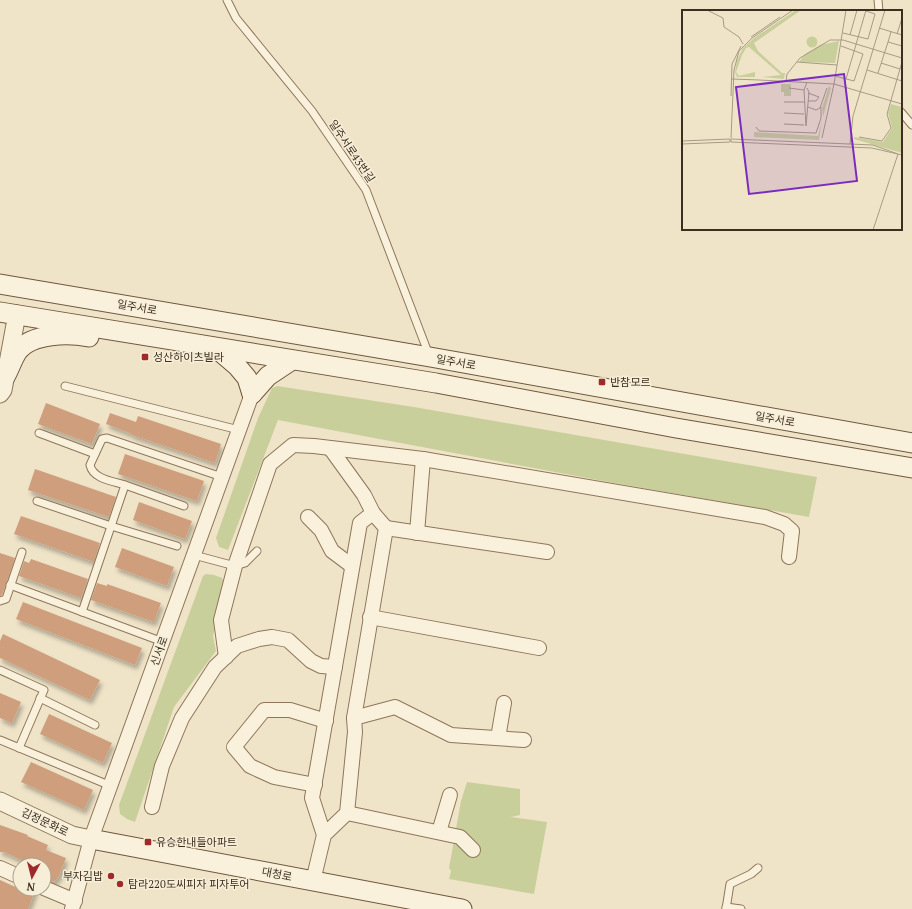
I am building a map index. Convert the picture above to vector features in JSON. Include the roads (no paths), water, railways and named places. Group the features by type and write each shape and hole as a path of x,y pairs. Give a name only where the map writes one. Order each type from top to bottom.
{"main road":[{"name":"일주서로","path":"11,285 430,357 912,443"},
{"path":"11,285 8,313 436,383 676,428 912,468"},
{"path":"6,376 18,351 29,341 50,335 82,335 107,340 131,333"},
{"path":"215,347 237,366 247,378 252,394"},
{"path":"252,394 268,376 292,360"},
{"name":"대청로","path":"91,840 462,909"}],"street":[{"path":"0,347 8,313"},
{"path":"0,394 3,390 6,376 8,313"},
{"name":"신서로","path":"73,905 91,840 252,394"},
{"path":"226,657 221,620 235,566 270,464 293,445 423,459 765,517 784,524 792,531 789,557"},
{"path":"330,448 364,495 373,513 386,528 547,552"},
{"path":"417,533 423,459"},
{"path":"313,881 324,835 312,798 360,523 373,513"},
{"path":"308,517 321,530 332,551 352,566"},
{"path":"324,835 347,813 355,732 354,718 386,528"},
{"path":"370,617 539,648"},
{"path":"152,807 162,766 182,718 215,667 237,646 259,638 272,637 288,640 311,661 321,666 335,667"},
{"path":"498,738 504,703"},
{"path":"354,718 395,707 451,735 524,740"},
{"path":"315,785 274,777 250,766 234,747 264,710 290,710 326,721"},
{"path":"439,832 450,795"},
{"name":"김정문화로","path":"0,801 72,835 91,840"},
{"path":"347,813 460,837 473,850"},
{"path":"0,868 12,873"},
{"path":"52,893 73,905"}],"lane":[{"name":"일주서로43번길","path":"227,0 236,18 312,111 366,190 430,357"},
{"path":"878,0 879,10"},
{"path":"902,113 912,125"},
{"path":"66,386 239,430"},
{"path":"39,433 95,454"},
{"path":"184,506 101,478 91,471 90,465 102,439 107,438 222,477"},
{"path":"82,612 124,486"},
{"path":"37,501 177,546"},
{"path":"194,555 235,566 245,562 257,551"},
{"path":"0,601 6,599 22,552"},
{"path":"10,585 162,642"},
{"path":"0,670 44,690 19,748"},
{"path":"40,698 95,725"},
{"path":"0,740 110,786"},
{"path":"741,909 726,908 730,884 751,874 758,868"}],"place":[{"name":"성산하이츠빌라","path":"145,357"},
{"name":"반참모르","path":"602,382"},
{"name":"유승한내들아파트","path":"148,842"},
{"name":"부자김밥","path":"111,876"},
{"name":"탐라220도씨피자 피자투어","path":"120,884"}]}
